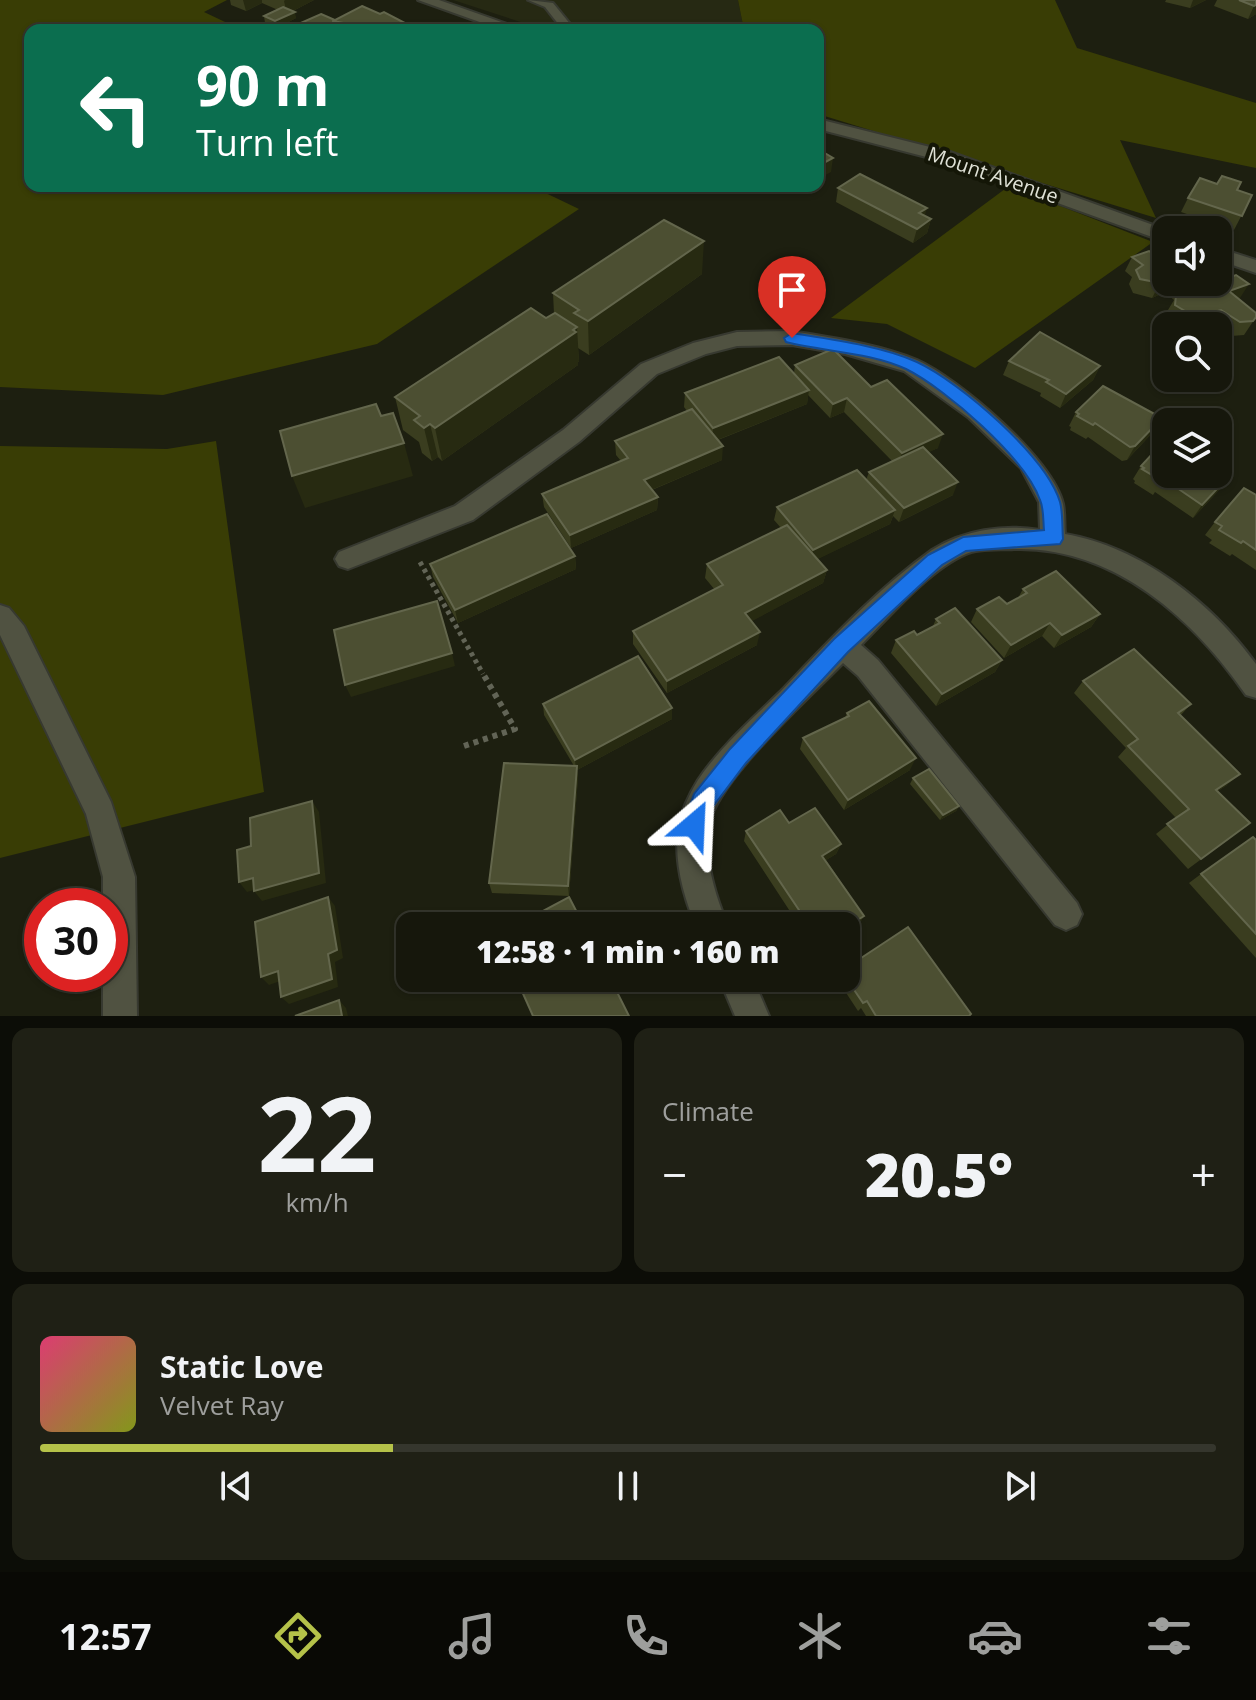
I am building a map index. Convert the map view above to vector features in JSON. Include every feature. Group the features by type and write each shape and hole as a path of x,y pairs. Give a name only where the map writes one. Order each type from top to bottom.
{"street":[{"path":"425,0 499,24"},
{"name":"Mount Avenue","path":"824,126 944,156 1152,231"},
{"path":"1232,259 1256,267"},
{"path":"348,559 464,513 571,436 649,369 700,348 737,339 792,338 846,347 911,366 977,412 1029,462 1051,502 1053,539"},
{"path":"708,912 697,870 694,825 702,802 722,773 841,645 935,560 963,544 1029,537 1053,539 1100,554 1144,578 1198,614 1242,663 1256,686"},
{"path":"0,616 15,634 100,812 119,877 120,1016"},
{"path":"841,645 877,679 1066,914"},
{"path":"742,992 752,1016"}],"lane":[{"path":"534,0 549,5 564,24"}],"path":[{"path":"405,537 515,729 464,746"}],"shaded area":[{"path":"453,0 738,0 743,24 527,24"}],"green space":[{"path":"0,0 227,0 204,12 229,24 24,24 24,192 544,192 579,209 377,344 163,395 0,387"},
{"path":"738,0 1055,0 1077,48 1256,103 1256,168 1120,140 1155,216 1152,217 824,116 824,24 743,24"},
{"path":"1009,186 1152,242 975,368 887,324 831,318"},
{"path":"216,441 264,792 0,858 0,446 167,449"}],"building":[{"path":"1239,0 1256,0 1256,5 1254,6"},
{"path":"362,6 380,14 384,12 403,22 349,24 333,21"},
{"path":"283,7 295,12 275,21 264,16"},
{"path":"321,14 335,20 334,24 303,22"},
{"path":"824,153 833,158 824,163"},
{"path":"860,174 927,208 919,213 931,219 917,229 838,188"},
{"path":"1222,176 1241,182 1237,190 1252,195 1242,216 1188,198 1200,178 1217,184"},
{"path":"664,220 704,241 588,321 574,313 579,310 553,293"},
{"path":"1149,251 1152,253 1152,281 1140,279 1136,270 1143,265 1132,257"},
{"path":"1236,275 1249,284 1232,290 1232,277"},
{"path":"1232,293 1256,313 1256,317 1253,321 1240,322 1232,317 1232,312 1187,312 1175,305 1176,296 1232,296"},
{"path":"531,308 546,318 555,313 577,327 573,330 576,332 435,428 430,424 424,428 414,420 420,416 395,397"},
{"path":"1040,332 1100,366 1066,394 1046,382 1049,380 1009,361"},
{"path":"833,349 871,387 887,380 943,434 902,453 847,398 833,404 795,365"},
{"path":"779,357 809,390 713,428 685,393"},
{"path":"1103,386 1152,413 1152,428 1135,446 1130,447 1095,423 1093,425 1077,416 1079,414 1076,412"},
{"path":"376,404 381,416 393,413 404,443 292,476 280,431"},
{"path":"692,409 723,446 644,480 658,497 570,535 542,494 628,458 615,441"},
{"path":"923,447 958,482 904,508 869,472"},
{"path":"1152,454 1152,475 1141,466"},
{"path":"857,470 895,510 813,550 777,507"},
{"path":"1177,488 1218,488 1202,505"},
{"path":"1244,488 1256,495 1256,550 1219,530 1222,526 1215,522"},
{"path":"547,514 575,556 455,610 430,564"},
{"path":"787,525 827,570 745,613 760,632 667,681 633,631 723,585 707,564"},
{"path":"1056,571 1100,614 1062,635 1050,623 1011,645 977,609 999,597 1007,604 1027,593 1023,589"},
{"path":"437,601 452,653 345,685 334,630"},
{"path":"955,608 1002,660 942,694 896,640 914,631 917,635 940,623 936,619"},
{"path":"1134,649 1191,704 1178,713 1240,774 1216,790 1250,823 1201,859 1167,824 1189,809 1128,746 1138,739 1083,681"},
{"path":"638,656 672,708 575,760 543,704"},
{"path":"869,701 916,758 848,800 803,738 849,716 847,713"},
{"path":"504,763 577,766 568,886 489,883"},
{"path":"929,769 959,806 943,815 913,778"},
{"path":"312,801 319,873 254,891 253,878 239,882 237,850 251,846 250,818"},
{"path":"815,808 841,844 822,856 864,916 860,918 860,912 800,912 746,831 780,810 789,823"},
{"path":"1253,837 1256,840 1256,934 1201,874"},
{"path":"328,897 337,950 328,954 332,979 281,997 278,971 261,977 255,922"},
{"path":"569,897 577,912 541,912"},
{"path":"908,927 971,1014 876,1016 867,1001 863,1003 856,992 860,992 860,959"},
{"path":"522,992 617,992 629,1016 533,1016"},
{"path":"339,1000 342,1016 295,1016"}],"route":[{"path":"694,825 702,802 722,773 841,645 935,560 963,544 1029,537 1053,539 1051,502 1029,462 977,412 911,366 846,347 792,338"}]}
